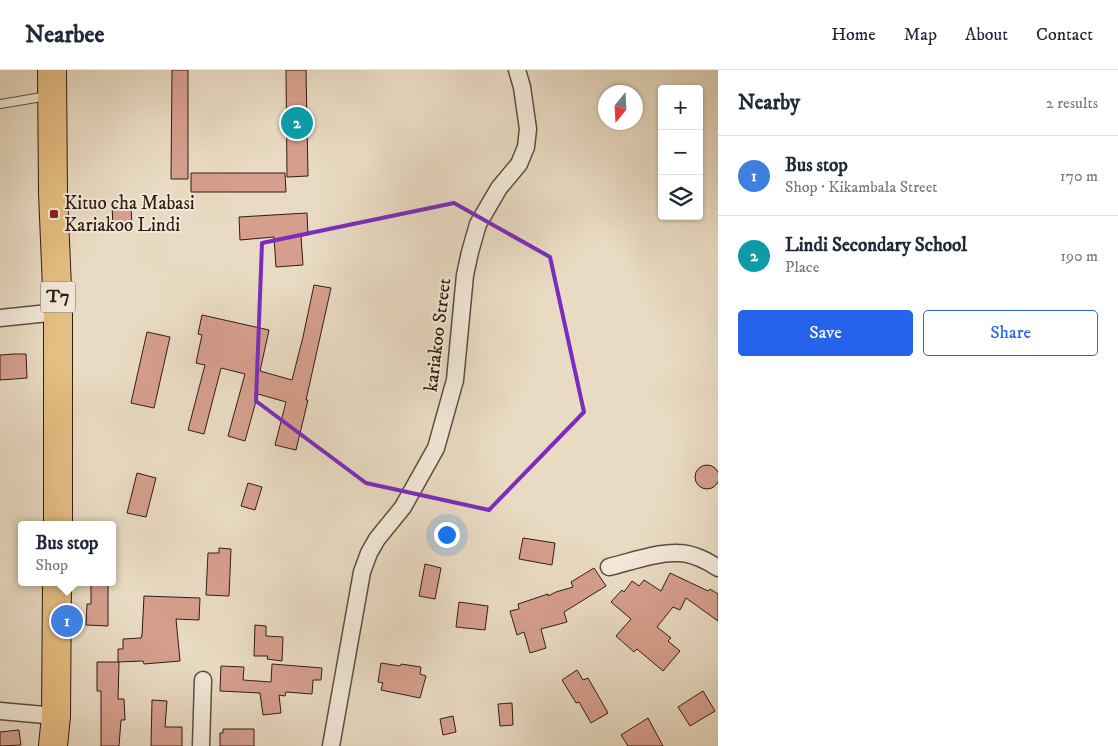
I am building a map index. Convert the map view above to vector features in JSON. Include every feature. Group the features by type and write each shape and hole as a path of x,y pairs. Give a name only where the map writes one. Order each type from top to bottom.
{"highway":[{"name":"T7","path":"52,83 53,193 58,312 58,521"},
{"path":"53,746 56,716 57,586"}],"street":[{"name":"kariakoo Street","path":"331,746 362,572 377,539 403,507 436,448 455,380 465,275 470,252 482,217 499,188 519,164 526,147 528,129 522,87 517,70"},
{"path":"0,318 58,312"},
{"path":"609,567 679,552 708,561 718,568"},
{"path":"201,746 203,680"},
{"path":"0,711 56,716"}],"lane":[{"path":"0,104 52,83"}],"highlighted area":[{"path":"454,203 550,257 584,412 489,510 366,483 256,401 262,243"}],"building":[{"path":"172,70 188,70 188,179 171,179"},
{"path":"286,70 306,70 308,176 287,177"},
{"path":"191,173 285,173 286,192 191,192"},
{"path":"112,202 131,202 132,230 113,230"},
{"path":"307,213 308,235 301,236 303,265 276,267 274,237 240,240 239,217"},
{"path":"314,285 331,288 296,450 275,445 286,402 258,394 245,441 228,436 245,374 221,368 204,434 188,430 205,365 196,363 202,335 198,334 202,315 269,330 260,371 292,380"},
{"path":"147,332 170,337 154,408 131,403"},
{"path":"26,354 27,378 0,380 0,355"},
{"path":"702,465 712,465 719,472 719,482 712,489 702,489 695,482 695,472"},
{"path":"137,473 156,478 146,517 127,513"},
{"path":"248,483 262,487 255,510 241,506"},
{"path":"523,538 555,543 552,565 519,559"},
{"path":"219,548 231,549 229,596 206,595 208,553 219,553"},
{"path":"425,564 441,568 435,599 419,596"},
{"path":"594,568 606,586 564,612 567,622 541,629 546,648 530,653 524,632 517,635 510,611 519,609 518,604 573,587 571,582"},
{"path":"670,573 718,594 718,621 686,598 680,610 673,607 657,627 671,638 668,641 680,651 663,671 637,649 634,652 616,636 631,619 611,602 622,590 624,592 632,581 639,586 644,580 661,591"},
{"path":"91,586 108,586 108,626 86,625 87,604 91,604"},
{"path":"144,596 200,598 199,620 176,619 180,661 144,664 143,661 118,662 118,649 123,649 123,639 141,638"},
{"path":"459,602 488,606 485,630 456,627"},
{"path":"255,625 266,626 266,636 283,637 282,661 267,659 268,656 254,656"},
{"path":"97,662 119,662 118,699 124,699 125,720 121,720 119,746 101,746 101,691 97,691"},
{"path":"381,663 421,667 420,674 426,676 420,698 381,690 383,683 378,682"},
{"path":"272,664 322,668 321,680 313,680 312,694 286,692 285,696 279,695 281,713 263,715 260,693 220,691 221,666 244,667 243,680 271,682"},
{"path":"577,670 583,680 588,678 608,713 591,723 579,702 576,703 562,680"},
{"path":"703,691 715,711 690,726 678,707"},
{"path":"152,700 167,701 165,727 182,727 182,746 151,746"},
{"path":"512,703 513,725 500,726 498,704"},
{"path":"453,716 456,732 443,735 440,719"},
{"path":"648,718 663,746 628,746 621,735"},
{"path":"223,729 254,729 254,746 220,746 220,733 223,733"},
{"path":"19,730 21,745 0,746 0,732"}],"place":[{"name":"Lindi Secondary School","path":"297,123"},
{"name":"Kituo cha Mabasi Kariakoo Lindi","path":"54,214"},
{"name":"Bus stop","path":"67,621"}]}
